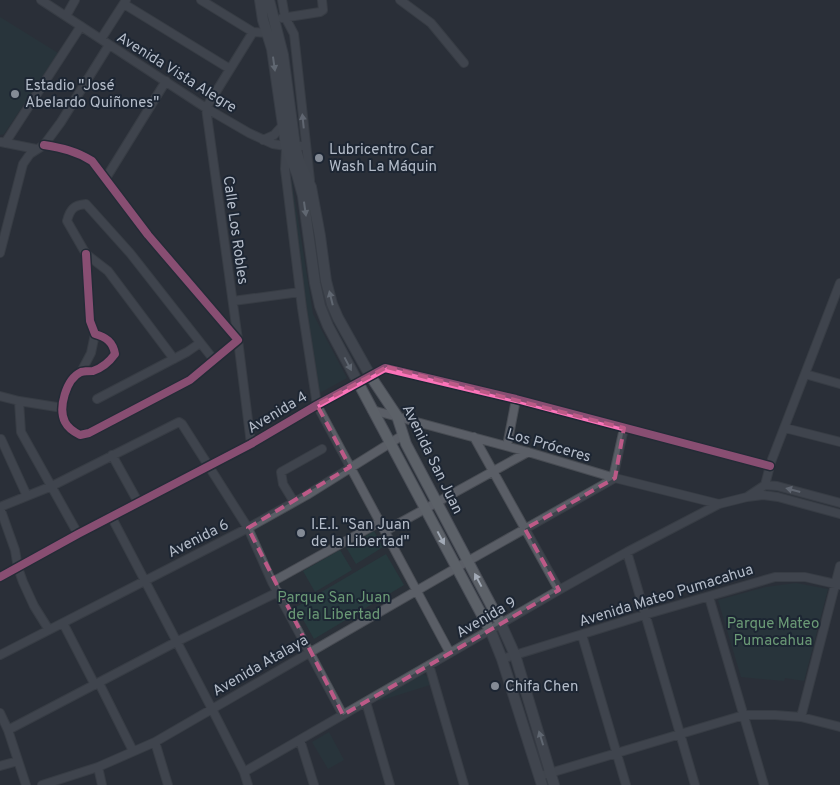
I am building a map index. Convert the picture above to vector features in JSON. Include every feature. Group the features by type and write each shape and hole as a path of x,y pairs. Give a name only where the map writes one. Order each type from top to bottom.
{"main road":[{"path":"260,0 283,55 295,146"},
{"path":"269,0 267,32 272,49 283,125 295,146"},
{"name":"Avenida San Juan","path":"295,146 300,164 311,187 326,281 332,304 370,376 397,416 406,444 501,624 515,655 554,785"},
{"name":"Avenida San Juan","path":"295,146 297,174 303,196 320,306 328,326 372,410 490,630 502,659 541,780"}],"street":[{"name":"Avenida Vista Alegre","path":"41,0 206,108 264,140 295,146"},
{"path":"66,16 75,0"},
{"path":"201,0 252,32 267,32"},
{"path":"282,0 284,17 294,34 295,146 285,169 300,292 317,404 450,653"},
{"path":"268,20 320,12 323,10 322,0"},
{"path":"400,0 431,23 464,63"},
{"path":"101,39 125,2 230,70"},
{"path":"36,149 2,142 81,26"},
{"path":"206,108 252,32"},
{"path":"0,253 1,238 23,164 30,154 44,145 61,122 109,45"},
{"path":"106,178 166,81"},
{"name":"Calle Los Robles","path":"206,108 251,444"},
{"path":"264,140 274,135 283,125"},
{"path":"44,145 64,148 81,154 92,161 148,235 238,340 190,380 88,433 80,435 71,430 64,421 63,408 70,381 81,372 91,353 95,334 90,321 86,254"},
{"path":"174,359 108,271 86,254 67,221 69,211 76,205 86,204 130,253 214,360"},
{"path":"765,485 770,466 840,283"},
{"path":"233,301 300,292"},
{"path":"81,372 95,370 108,363 115,354 111,342 103,336 95,334"},
{"path":"97,399 174,359 200,343"},
{"name":"Avenida 4","path":"0,577 111,516 251,444 317,404 387,367 770,466"},
{"path":"806,374 840,384"},
{"path":"0,396 63,408"},
{"path":"507,446 516,399"},
{"path":"19,401 21,432 78,534"},
{"name":"Los Próceres","path":"372,410 507,446 614,478 719,504"},
{"path":"49,630 31,601 18,568 15,550 0,507 52,486 179,422 209,465 248,528 272,582 343,714"},
{"path":"614,478 624,428"},
{"path":"785,428 840,442"},
{"name":"Avenida 6","path":"0,655 248,528 403,435"},
{"path":"474,437 559,590"},
{"path":"0,439 27,496"},
{"path":"294,502 283,484 281,472 322,449"},
{"path":"385,531 528,452"},
{"path":"112,455 138,502"},
{"name":"Avenida Atalaya","path":"42,785 98,767 155,742 614,478"},
{"path":"747,497 765,485 777,486 840,503"},
{"path":"747,497 778,497 840,514"},
{"name":"Avenida 9","path":"244,772 627,552 719,504 747,497"},
{"path":"111,516 212,709 244,772 248,785"},
{"path":"272,582 380,522"},
{"path":"627,552 695,785"},
{"path":"801,718 838,584 840,566"},
{"name":"Avenida Mateo Pumacahua","path":"502,659 775,577 805,577 838,584"},
{"path":"8,730 176,642 278,592"},
{"path":"709,597 764,785"},
{"path":"63,623 133,751"},
{"path":"582,634 626,785"},
{"path":"429,665 464,785"},
{"path":"366,702 390,785"},
{"path":"0,713 8,730 26,785"},
{"path":"541,780 551,773 744,715 775,715 801,718 840,727"},
{"path":"300,740 314,785"},
{"path":"155,742 168,785"},
{"path":"0,766 18,761"},
{"path":"98,767 102,785"}],"highlighted area":[{"path":"387,367 624,428 615,478 525,529 559,590 343,715 248,528 350,467 317,405"}],"green space":[{"name":"Estadio \"José Abelardo Quiñones\"","path":"0,17 58,53 4,134 0,135"},
{"path":"291,175 313,314 347,378 318,394 304,299"},
{"path":"374,531 383,547 356,564 346,547"},
{"path":"340,550 352,570 315,592 303,571"},
{"name":"Parque San Juan de la Libertad","path":"386,554 404,585 314,639 296,607"},
{"name":"Parque Mateo Pumacahua","path":"796,583 828,589 804,681 785,678 784,681 741,677 718,600 766,587"},
{"path":"422,674 427,676 430,685 379,701 378,699"},
{"path":"329,732 344,760 328,769 312,742"}],"cycle path":[{"path":"44,145 69,150 92,161 148,235 238,340 190,380 89,433 80,435 68,426 63,416 63,402 68,387 71,381 81,372 100,368 115,354 113,346 95,334 90,321 86,254"},
{"path":"0,577 251,444 385,368 516,399 770,466"}],"place":[{"name":"Estadio \"José Abelardo Quiñones\"","path":"15,94"},
{"name":"Lubricentro Car Wash La Máquin","path":"319,158"},
{"name":"I.E.I. \"San Juan de la Libertad\"","path":"301,533"},
{"name":"Chifa Chen","path":"495,686"}]}
